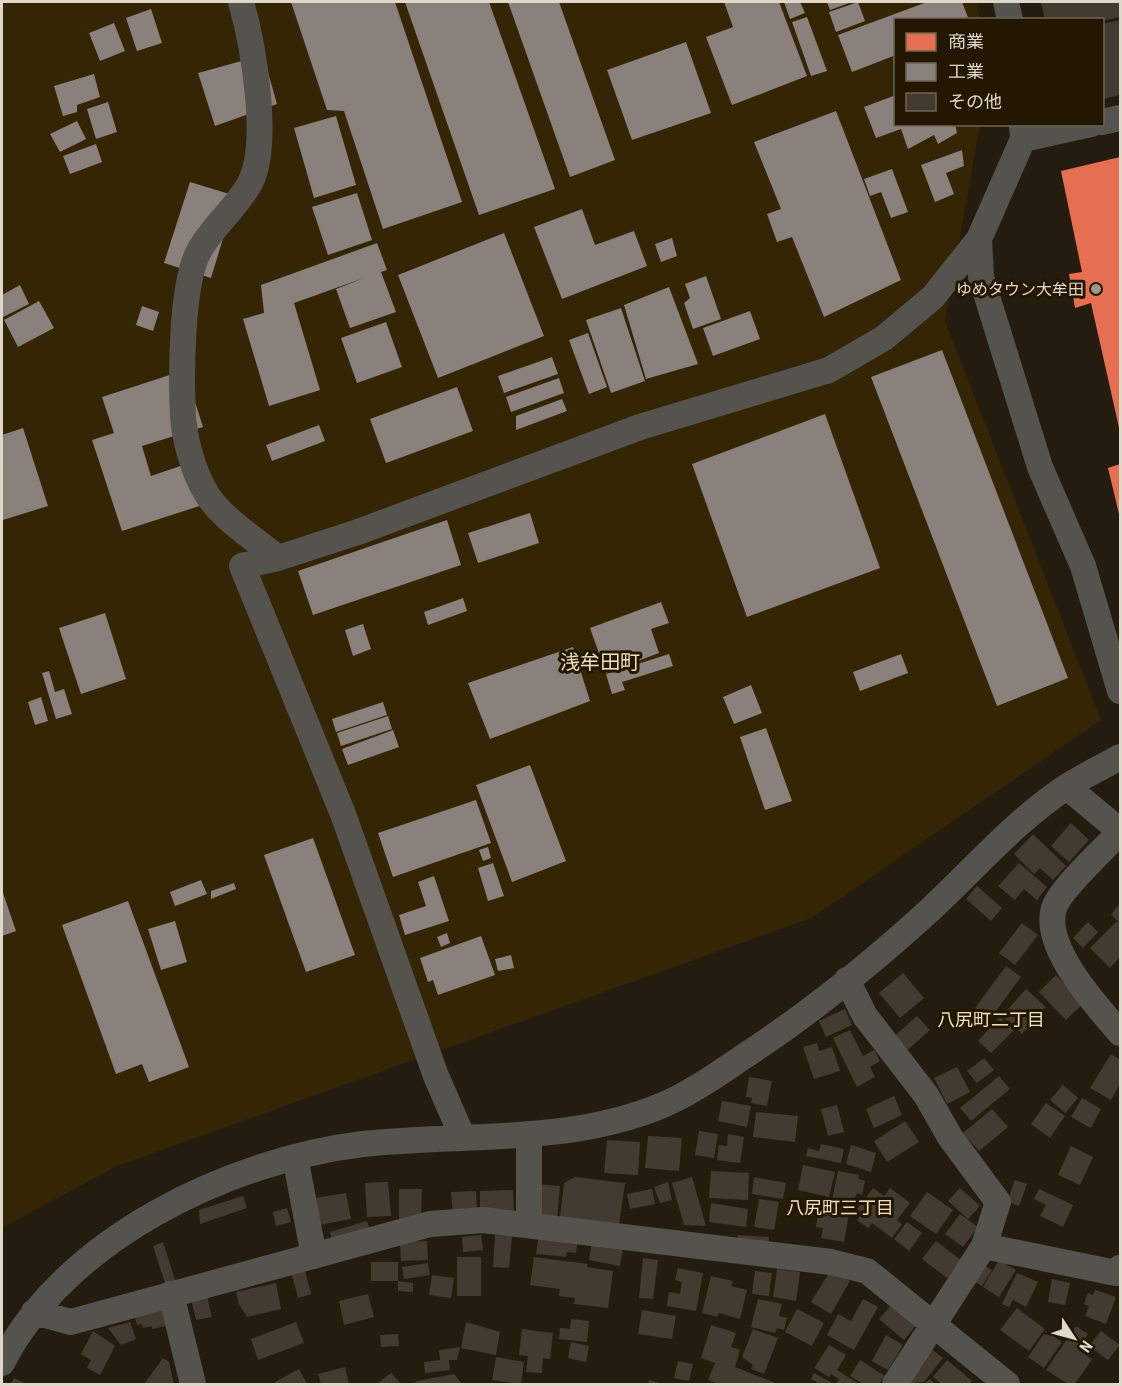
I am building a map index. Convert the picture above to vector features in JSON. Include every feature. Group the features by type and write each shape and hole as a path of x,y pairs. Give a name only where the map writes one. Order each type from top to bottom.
{"street":[{"path":"241,2 248,25 258,88 259,144 251,181 199,251 190,271 186,301 183,418 196,471 205,493 218,508 278,558"},
{"path":"1006,2 1010,18"},
{"path":"1104,122 1120,118"},
{"path":"463,1138 436,1076 343,814 242,566 278,558 358,532 640,427 829,370 884,338 933,297 979,239 1023,132 1074,126"},
{"path":"979,239 981,277 1041,467 1083,566 1120,691"},
{"path":"2,1363 34,1312 57,1285 100,1249 200,1192 262,1166 295,1157 364,1144 530,1134 592,1127 629,1118 667,1103 769,1040 847,980 929,911 1010,833 1067,787 1120,757"},
{"path":"1067,787 1120,832 1067,889 1054,907 1052,933 1082,988 1120,1033"},
{"path":"847,980 864,1016 926,1095 950,1137 998,1202 984,1246 895,1384"},
{"path":"529,1224 530,1134"},
{"path":"295,1157 314,1256"},
{"path":"34,1312 71,1322 430,1224 483,1220 831,1262 867,1271 933,1327 1006,1384"},
{"path":"984,1246 1116,1273 1120,1268"},
{"path":"171,1294 193,1384"}],"shaded area":[{"path":"2,2 976,2 980,18 894,18 894,126 980,126 945,321 1101,720 811,918 117,1166 2,1228"}],"building: 商業":[{"name":"ゆめタウン大牟田","path":"1120,157 1120,432 1091,303 1075,308 1069,274 1082,272 1061,171"},
{"path":"1120,464 1120,518 1108,468"}],"building: 工業":[{"path":"291,2 395,2 462,202 383,229 344,111 327,110"},
{"path":"405,2 489,2 555,189 479,215"},
{"path":"508,2 559,2 615,160 570,177"},
{"path":"724,2 779,2 807,76 732,105 706,37 733,27"},
{"path":"784,2 800,2 805,13 790,19"},
{"path":"827,2 852,2 830,10"},
{"path":"858,2 865,21 836,32 829,12"},
{"path":"927,2 962,2 968,18 894,18 894,56 852,72 838,35"},
{"path":"151,9 162,43 137,51 126,18"},
{"path":"807,17 827,71 811,76 792,22"},
{"path":"114,23 125,51 100,61 89,33"},
{"path":"686,42 711,113 632,140 607,70"},
{"path":"263,55 277,104 215,126 198,73"},
{"path":"94,74 100,97 77,105 77,112 63,116 54,86"},
{"path":"894,96 894,126 955,126 957,133 938,144 934,135 908,149 901,129 876,138 864,107"},
{"path":"108,102 117,132 96,139 87,109"},
{"path":"836,111 901,280 824,317 792,237 777,242 767,214 781,209 754,142"},
{"path":"336,116 356,185 314,198 294,128"},
{"path":"77,121 86,139 60,152 50,134"},
{"path":"96,144 102,162 70,174 63,156"},
{"path":"962,150 964,166 946,173 954,194 935,202 921,165"},
{"path":"892,169 908,212 891,218 881,192 870,196 864,179"},
{"path":"190,182 236,196 211,278 164,263"},
{"path":"357,193 372,240 328,255 312,207"},
{"path":"582,209 595,245 634,231 647,266 562,299 534,227"},
{"path":"504,233 544,336 438,378 398,275"},
{"path":"672,238 677,256 661,262 655,244"},
{"path":"377,243 387,270 381,272 396,312 350,328 336,289 364,278 294,303 320,390 269,406 243,319 264,313 261,285"},
{"path":"706,276 721,319 693,329 684,303 690,298 685,284"},
{"path":"20,285 29,304 3,317 2,295"},
{"path":"669,287 698,364 646,379 624,305"},
{"path":"39,301 54,328 18,347 4,320"},
{"path":"142,306 159,312 153,331 136,325"},
{"path":"621,308 645,381 611,393 586,320"},
{"path":"750,311 760,339 713,356 703,328"},
{"path":"386,322 402,367 357,383 341,338"},
{"path":"588,333 607,387 589,394 569,340"},
{"path":"942,350 1068,678 997,706 871,377"},
{"path":"552,357 558,374 504,393 498,376"},
{"path":"185,370 203,427 142,446 151,476 204,458 218,500 122,531 92,440 114,433 102,397"},
{"path":"559,378 564,393 511,412 506,397"},
{"path":"457,387 473,431 386,463 370,419"},
{"path":"562,399 567,411 516,430 516,416"},
{"path":"825,414 880,568 747,617 692,464"},
{"path":"319,425 325,441 272,461 266,445"},
{"path":"23,428 48,506 3,520 2,435"},
{"path":"530,513 539,543 478,563 468,533"},
{"path":"447,520 461,565 313,615 298,571"},
{"path":"463,598 467,611 428,625 424,612"},
{"path":"661,602 669,623 651,629 659,653 606,673 590,628"},
{"path":"105,613 126,679 81,694 59,628"},
{"path":"363,624 371,649 353,656 345,630"},
{"path":"573,647 590,701 490,739 468,683"},
{"path":"669,654 673,666 622,682 625,690 612,694 606,674"},
{"path":"901,654 908,673 860,691 853,672"},
{"path":"49,671 55,692 64,689 72,714 56,719 42,673"},
{"path":"751,685 762,713 734,724 723,697"},
{"path":"41,697 48,721 35,725 28,702"},
{"path":"383,702 387,715 336,732 332,719"},
{"path":"388,716 392,729 341,746 337,733"},
{"path":"766,728 792,801 765,810 740,737"},
{"path":"393,730 399,747 348,765 342,749"},
{"path":"530,765 566,861 512,882 476,785"},
{"path":"476,800 491,843 393,877 378,833"},
{"path":"313,838 355,955 306,972 264,855"},
{"path":"488,847 491,858 483,861 479,850"},
{"path":"493,863 504,896 488,901 478,868"},
{"path":"434,876 449,921 405,935 399,915 426,906 418,882"},
{"path":"201,880 207,894 175,906 170,892"},
{"path":"234,883 236,889 211,899 211,891"},
{"path":"2,890 16,931 2,936"},
{"path":"128,901 189,1067 149,1082 142,1064 116,1074 62,925"},
{"path":"175,921 187,962 161,970 148,929"},
{"path":"447,933 450,943 441,947 437,937"},
{"path":"481,936 495,975 438,995 433,980 428,982 420,958"},
{"path":"511,955 514,968 498,971 495,959"}],"building: その他":[{"path":"1041,2 1120,2 1120,17 1104,21 1104,18 1045,18"},
{"path":"1120,20 1120,95 1104,99 1104,24"},
{"path":"1071,823 1089,840 1069,862 1051,846"},
{"path":"1033,834 1066,866 1053,880 1040,868 1034,874 1014,854"},
{"path":"1019,863 1047,887 1037,900 1024,889 1015,900 998,886"},
{"path":"977,886 1002,908 991,921 966,899"},
{"path":"1120,903 1120,923 1111,915"},
{"path":"1117,921 1120,924 1120,957 1110,968 1090,948"},
{"path":"1088,922 1098,932 1083,948 1073,938"},
{"path":"1022,923 1038,935 1015,965 999,953"},
{"path":"1006,966 1021,977 990,1019 975,1008"},
{"path":"903,973 924,998 900,1018 879,993"},
{"path":"1056,975 1083,1004 1066,1020 1039,992"},
{"path":"1026,989 1046,1007 1022,1034 1002,1016"},
{"path":"845,1009 852,1025 826,1037 819,1021"},
{"path":"917,1016 930,1030 903,1054 890,1040"},
{"path":"1000,1017 1014,1030 991,1053 978,1041"},
{"path":"850,1030 863,1056 874,1050 880,1061 870,1067 875,1077 857,1087 833,1038"},
{"path":"817,1043 819,1051 832,1047 840,1071 814,1079 803,1047"},
{"path":"1111,1054 1120,1060 1120,1084 1111,1100 1090,1088"},
{"path":"984,1058 994,1070 977,1083 967,1071"},
{"path":"957,1067 970,1092 947,1104 934,1078"},
{"path":"999,1076 1010,1089 971,1121 960,1108"},
{"path":"749,1077 772,1081 767,1106 751,1103 752,1098 746,1097"},
{"path":"1063,1085 1078,1098 1065,1113 1050,1100"},
{"path":"894,1096 902,1115 874,1128 866,1109"},
{"path":"1082,1098 1101,1109 1091,1128 1071,1117"},
{"path":"722,1101 751,1106 747,1127 718,1121"},
{"path":"1046,1103 1065,1116 1050,1138 1031,1124"},
{"path":"837,1105 844,1132 828,1136 821,1109"},
{"path":"992,1109 1008,1127 979,1151 963,1133"},
{"path":"756,1112 798,1116 795,1142 753,1137"},
{"path":"905,1121 919,1142 887,1162 874,1141"},
{"path":"699,1131 718,1134 714,1158 695,1155"},
{"path":"728,1134 744,1137 740,1163 717,1160 719,1145 727,1146"},
{"path":"648,1136 682,1138 679,1171 645,1168"},
{"path":"607,1140 640,1142 638,1175 604,1173"},
{"path":"821,1144 844,1149 841,1163 806,1156 808,1148 819,1151"},
{"path":"851,1145 876,1153 871,1172 846,1164"},
{"path":"1071,1146 1093,1157 1080,1185 1058,1175"},
{"path":"803,1165 835,1172 829,1197 798,1190"},
{"path":"711,1171 749,1173 748,1200 709,1198"},
{"path":"838,1171 859,1175 858,1179 865,1181 862,1195 857,1193 852,1204 832,1200"},
{"path":"575,1177 625,1183 619,1225 560,1217 564,1183"},
{"path":"692,1177 706,1226 684,1225 672,1183"},
{"path":"754,1177 786,1183 783,1199 752,1194"},
{"path":"1015,1180 1027,1184 1019,1206 1007,1202"},
{"path":"388,1182 391,1216 367,1217 365,1183"},
{"path":"668,1182 672,1200 660,1203 654,1187"},
{"path":"535,1184 560,1186 557,1219 532,1217"},
{"path":"873,1188 884,1196 890,1188 910,1203 897,1220 902,1224 892,1238 872,1223 868,1228 857,1220 862,1213 857,1209"},
{"path":"960,1188 980,1206 968,1219 948,1201"},
{"path":"399,1189 422,1189 421,1220 399,1220"},
{"path":"652,1189 655,1204 630,1209 627,1194"},
{"path":"1039,1189 1073,1205 1063,1227 1040,1216 1046,1205 1034,1199"},
{"path":"513,1190 514,1212 480,1212 480,1191"},
{"path":"476,1191 477,1214 453,1215 451,1192"},
{"path":"927,1192 953,1210 936,1234 910,1216"},
{"path":"346,1193 351,1219 314,1226 309,1199"},
{"path":"243,1196 247,1208 200,1224 199,1210"},
{"path":"759,1199 779,1202 774,1230 754,1227"},
{"path":"711,1203 748,1209 746,1227 709,1222"},
{"path":"830,1204 850,1208 844,1242 821,1238 823,1228 816,1227 819,1209 829,1211"},
{"path":"287,1208 291,1222 276,1226 273,1212"},
{"path":"960,1214 978,1227 963,1247 945,1234"},
{"path":"367,1221 371,1234 333,1245 330,1232"},
{"path":"907,1222 922,1233 909,1251 894,1239"},
{"path":"539,1234 578,1238 576,1253 567,1252 566,1257 536,1254"},
{"path":"481,1235 483,1250 463,1252 462,1237"},
{"path":"495,1235 512,1236 509,1268 493,1267"},
{"path":"738,1235 769,1237 768,1249 737,1248"},
{"path":"427,1241 428,1260 401,1261 400,1242"},
{"path":"592,1241 623,1247 620,1266 589,1260"},
{"path":"936,1241 961,1260 947,1278 922,1259"},
{"path":"163,1242 176,1283 166,1286 153,1246"},
{"path":"457,1257 481,1257 481,1296 457,1296"},
{"path":"534,1257 588,1264 587,1267 613,1271 608,1308 574,1304 575,1298 559,1296 560,1289 530,1285"},
{"path":"643,1258 658,1260 653,1299 639,1298"},
{"path":"999,1260 1016,1270 999,1297 983,1287"},
{"path":"371,1262 398,1262 398,1281 371,1281"},
{"path":"428,1263 430,1275 404,1279 402,1267"},
{"path":"982,1264 992,1270 982,1286 972,1280"},
{"path":"678,1268 703,1273 696,1311 667,1306 669,1292 680,1294 682,1282 675,1280"},
{"path":"777,1269 800,1272 796,1301 773,1297"},
{"path":"831,1270 850,1281 831,1314 811,1302"},
{"path":"305,1271 311,1294 298,1298 292,1275"},
{"path":"755,1271 772,1273 769,1296 752,1294"},
{"path":"1017,1273 1038,1282 1026,1307 1013,1300 1009,1307 1002,1304"},
{"path":"432,1275 454,1278 451,1298 429,1295"},
{"path":"711,1276 733,1281 731,1286 747,1290 740,1319 719,1313 717,1317 702,1313"},
{"path":"1052,1279 1070,1283 1065,1305 1048,1302"},
{"path":"398,1281 413,1283 413,1292 398,1291"},
{"path":"276,1283 281,1309 247,1317 239,1304 236,1292"},
{"path":"1095,1290 1116,1297 1106,1324 1085,1316 1089,1306 1084,1304 1088,1293 1093,1295"},
{"path":"368,1294 374,1317 344,1325 339,1301"},
{"path":"207,1296 212,1317 196,1320 191,1299"},
{"path":"758,1299 782,1304 779,1316 787,1318 784,1330 777,1328 775,1333 751,1327"},
{"path":"863,1299 878,1307 854,1350 827,1335 838,1314 851,1321"},
{"path":"894,1302 918,1323 904,1340 879,1319"},
{"path":"166,1307 170,1325 152,1329 152,1326 143,1328 142,1324 137,1325 134,1314"},
{"path":"1017,1308 1045,1329 1029,1351 1000,1330"},
{"path":"797,1309 824,1323 812,1346 785,1332"},
{"path":"642,1310 676,1316 672,1339 638,1334"},
{"path":"571,1319 589,1321 587,1342 559,1339 560,1328 570,1329"},
{"path":"130,1322 136,1339 121,1345 108,1328"},
{"path":"296,1322 304,1343 258,1360 251,1339"},
{"path":"466,1322 500,1332 496,1355 461,1348"},
{"path":"711,1325 736,1333 731,1347 740,1350 735,1367 778,1384 719,1384 708,1380 715,1363 701,1358"},
{"path":"1076,1326 1088,1334 1078,1350 1092,1359 1075,1384 1068,1384 1046,1370"},
{"path":"522,1329 553,1333 550,1359 543,1358 542,1373 526,1372 528,1356 519,1355"},
{"path":"753,1329 778,1338 764,1374 751,1369 753,1365 742,1357"},
{"path":"93,1331 115,1346 100,1375 87,1368 91,1360 81,1354"},
{"path":"1046,1331 1062,1342 1044,1368 1028,1357"},
{"path":"1101,1331 1120,1345 1108,1360 1089,1346"},
{"path":"398,1334 399,1346 381,1347 380,1335"},
{"path":"886,1335 903,1345 888,1370 872,1361"},
{"path":"571,1342 589,1346 586,1362 568,1358"},
{"path":"829,1345 846,1355 837,1370 859,1384 835,1384 839,1379 831,1374 829,1377 814,1368"},
{"path":"460,1347 457,1360 449,1360 450,1370 425,1373 424,1362 440,1360 439,1350"},
{"path":"929,1347 943,1358 924,1382 902,1384"},
{"path":"496,1357 524,1362 521,1384 492,1380"},
{"path":"163,1358 169,1362 174,1384 144,1384"},
{"path":"860,1360 885,1376 879,1384 863,1384 850,1376"},
{"path":"947,1360 972,1381 969,1384 942,1384 933,1377"},
{"path":"678,1361 693,1364 689,1381 674,1378"},
{"path":"345,1367 349,1384 321,1384 318,1374"},
{"path":"299,1369 307,1384 276,1384 275,1382"},
{"path":"391,1373 401,1384 377,1384"},
{"path":"814,1373 834,1384 816,1384 817,1382 811,1379"},
{"path":"454,1374 462,1384 413,1384 417,1381"},
{"path":"14,1378 27,1384 11,1384"},
{"path":"930,1379 935,1384 924,1384"},
{"path":"649,1380 663,1384 648,1384"}],"place":[{"name":"ゆめタウン大牟田","path":"1096,289"}],"district":[{"name":"浅牟田町","path":"600,662"},
{"name":"八尻町二丁目","path":"991,1019"},
{"name":"八尻町三丁目","path":"840,1207"}]}
